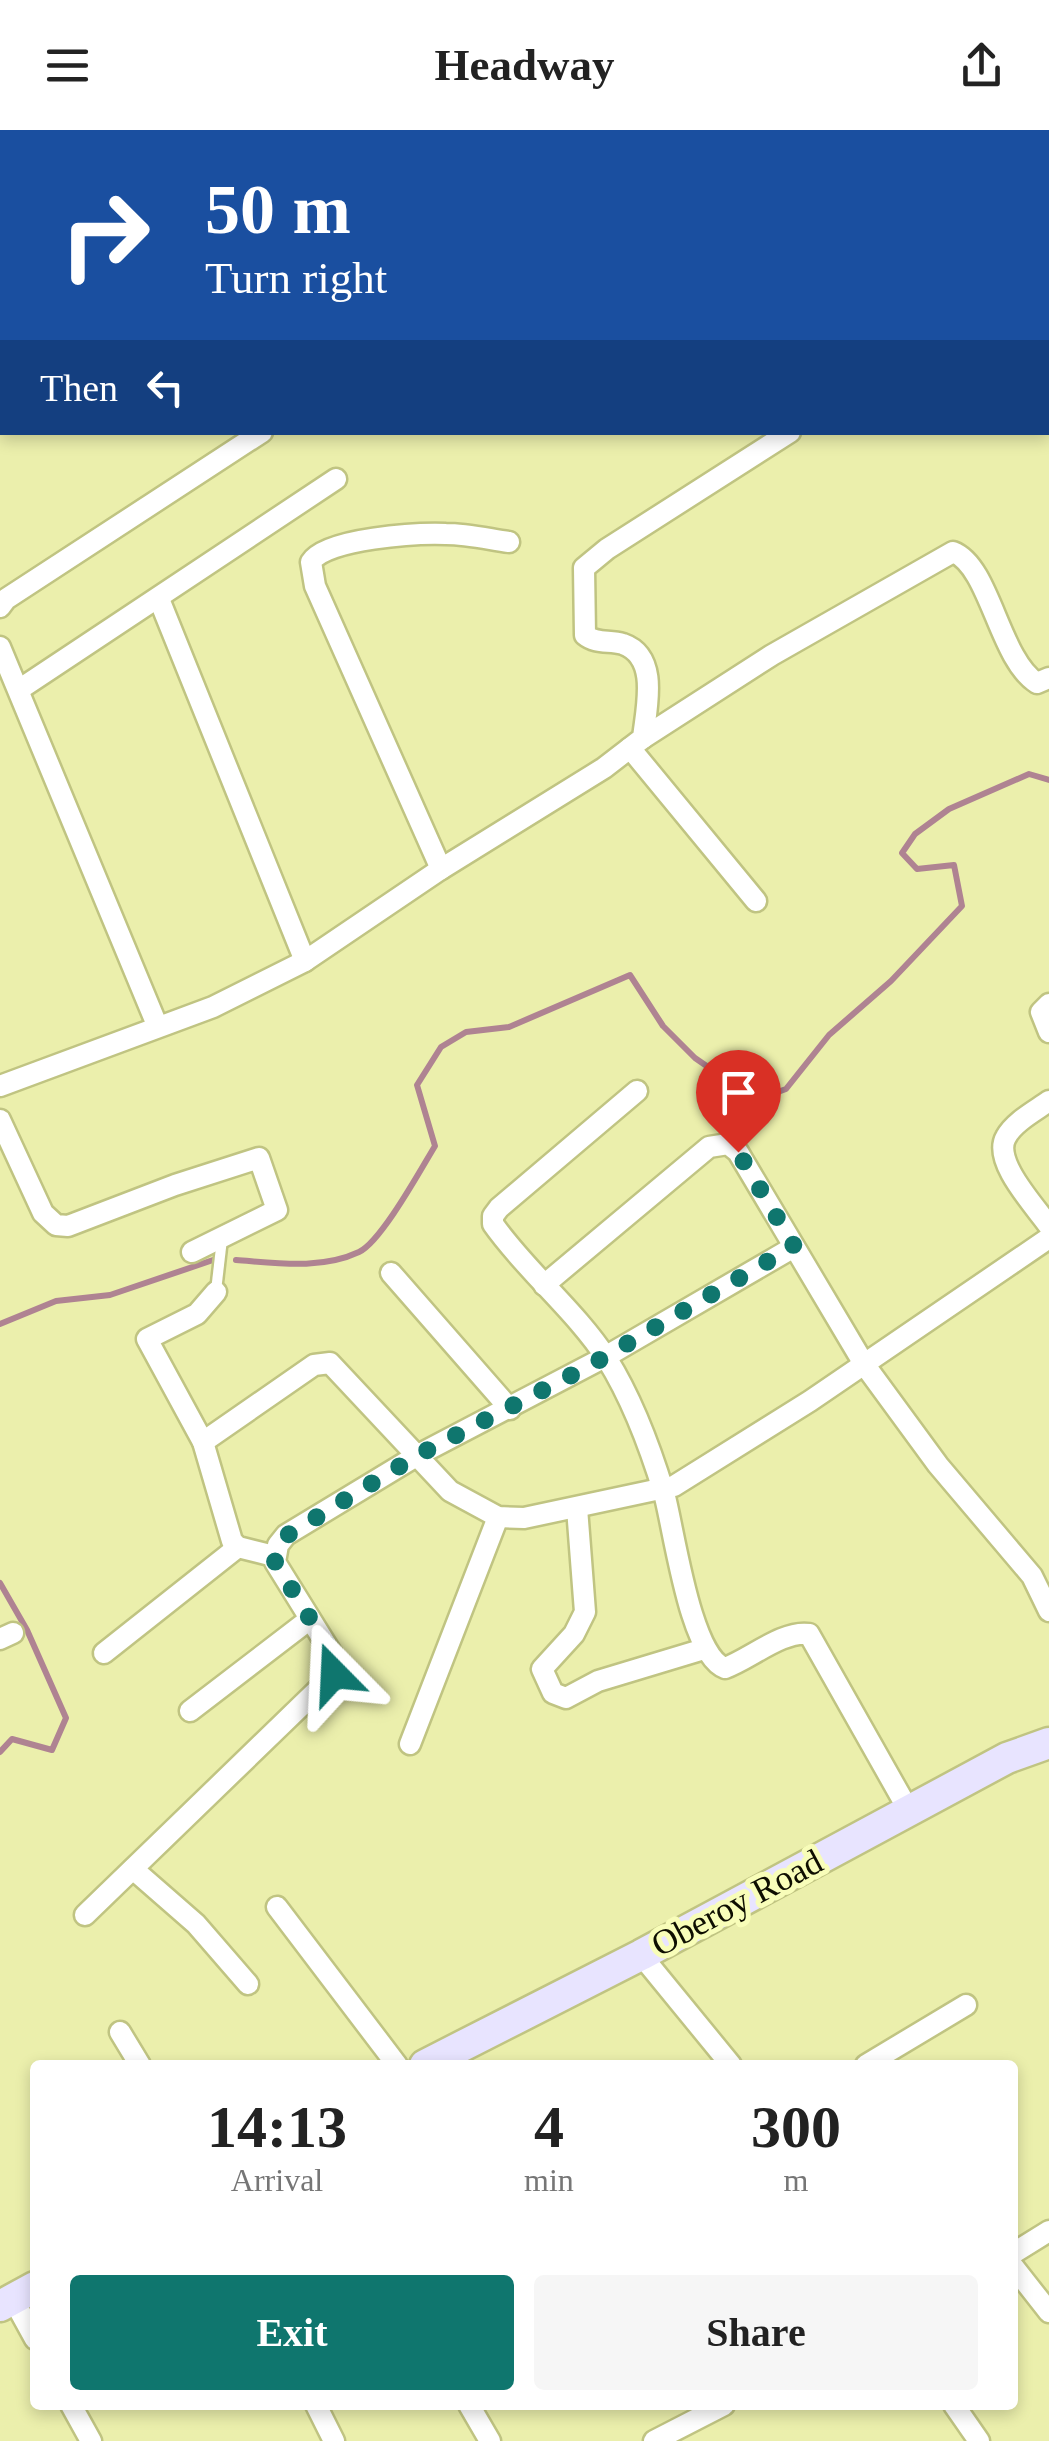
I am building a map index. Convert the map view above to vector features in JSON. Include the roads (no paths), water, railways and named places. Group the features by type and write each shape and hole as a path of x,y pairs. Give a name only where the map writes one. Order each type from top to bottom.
{"street":[{"path":"0,607 6,599 257,435"},
{"path":"756,900 636,743 647,672 639,655 630,648 585,635 584,568 606,548 785,435"},
{"path":"20,689 336,478"},
{"path":"440,869 315,586 311,562 324,550 423,534 508,542"},
{"path":"0,1086 212,1007 305,961 772,655 952,552 966,559 974,571 1011,651 1028,677 1037,684 1049,678"},
{"path":"159,598 305,961"},
{"path":"0,648 158,1026"},
{"path":"1049,1004 1041,1012 1049,1032"},
{"path":"638,1091 493,1216 493,1224 605,1356 632,1406 663,1491 698,1637 712,1661 725,1668 782,1640 802,1632 809,1634 910,1811"},
{"path":"1049,1101 1012,1129 1002,1150 1010,1172 1049,1226"},
{"path":"0,1120 43,1213 56,1224 68,1226 258,1158 277,1210 192,1252"},
{"path":"544,1286 710,1147 728,1144 738,1152 864,1364 938,1465 1032,1576 1049,1611"},
{"path":"204,1442 314,1365 330,1363 450,1491 498,1517 524,1518 663,1491 864,1364 1049,1238"},
{"path":"274,1556 286,1536 418,1455 510,1409 794,1246"},
{"path":"391,1273 510,1409"},
{"path":"85,1915 334,1674 336,1667 274,1556 238,1547 227,1532 204,1442 148,1339 196,1314 216,1292"},
{"path":"576,1508 586,1612 574,1634 542,1668 553,1694 566,1698 598,1681 704,1649"},
{"path":"410,1744 498,1517"},
{"path":"104,1653 238,1547"},
{"path":"190,1712 310,1620"},
{"name":"Oberoy Road","path":"435,2060 1007,1758 1049,1742"},
{"path":"133,1869 196,1924 248,1984"},
{"path":"277,1908 394,2060"},
{"path":"640,1955 728,2060"},
{"path":"874,2060 966,2005"},
{"path":"120,2032 137,2060"},
{"path":"1018,2250 1049,2231"},
{"path":"1018,2273 1049,2312"},
{"path":"16,2298 30,2328"},
{"path":"75,2410 91,2441"},
{"path":"318,2410 334,2441"},
{"path":"472,2410 490,2441"},
{"path":"656,2440 714,2410"},
{"path":"957,2410 979,2441"}],"lane":[{"path":"216,1292 222,1238"}],"waterway":[{"path":"236,1260 314,1263 344,1258 368,1246 400,1204 435,1146 417,1085 441,1047 466,1032 509,1027 630,975 663,1026 695,1058 756,1100 786,1089 829,1035 891,981 962,906 954,865 917,869 902,853 915,834 949,809 1029,774 1049,780"},
{"path":"0,1324 56,1301 110,1295 216,1259"},
{"path":"0,1583 27,1630 66,1718 52,1750 12,1739 0,1752"}]}
